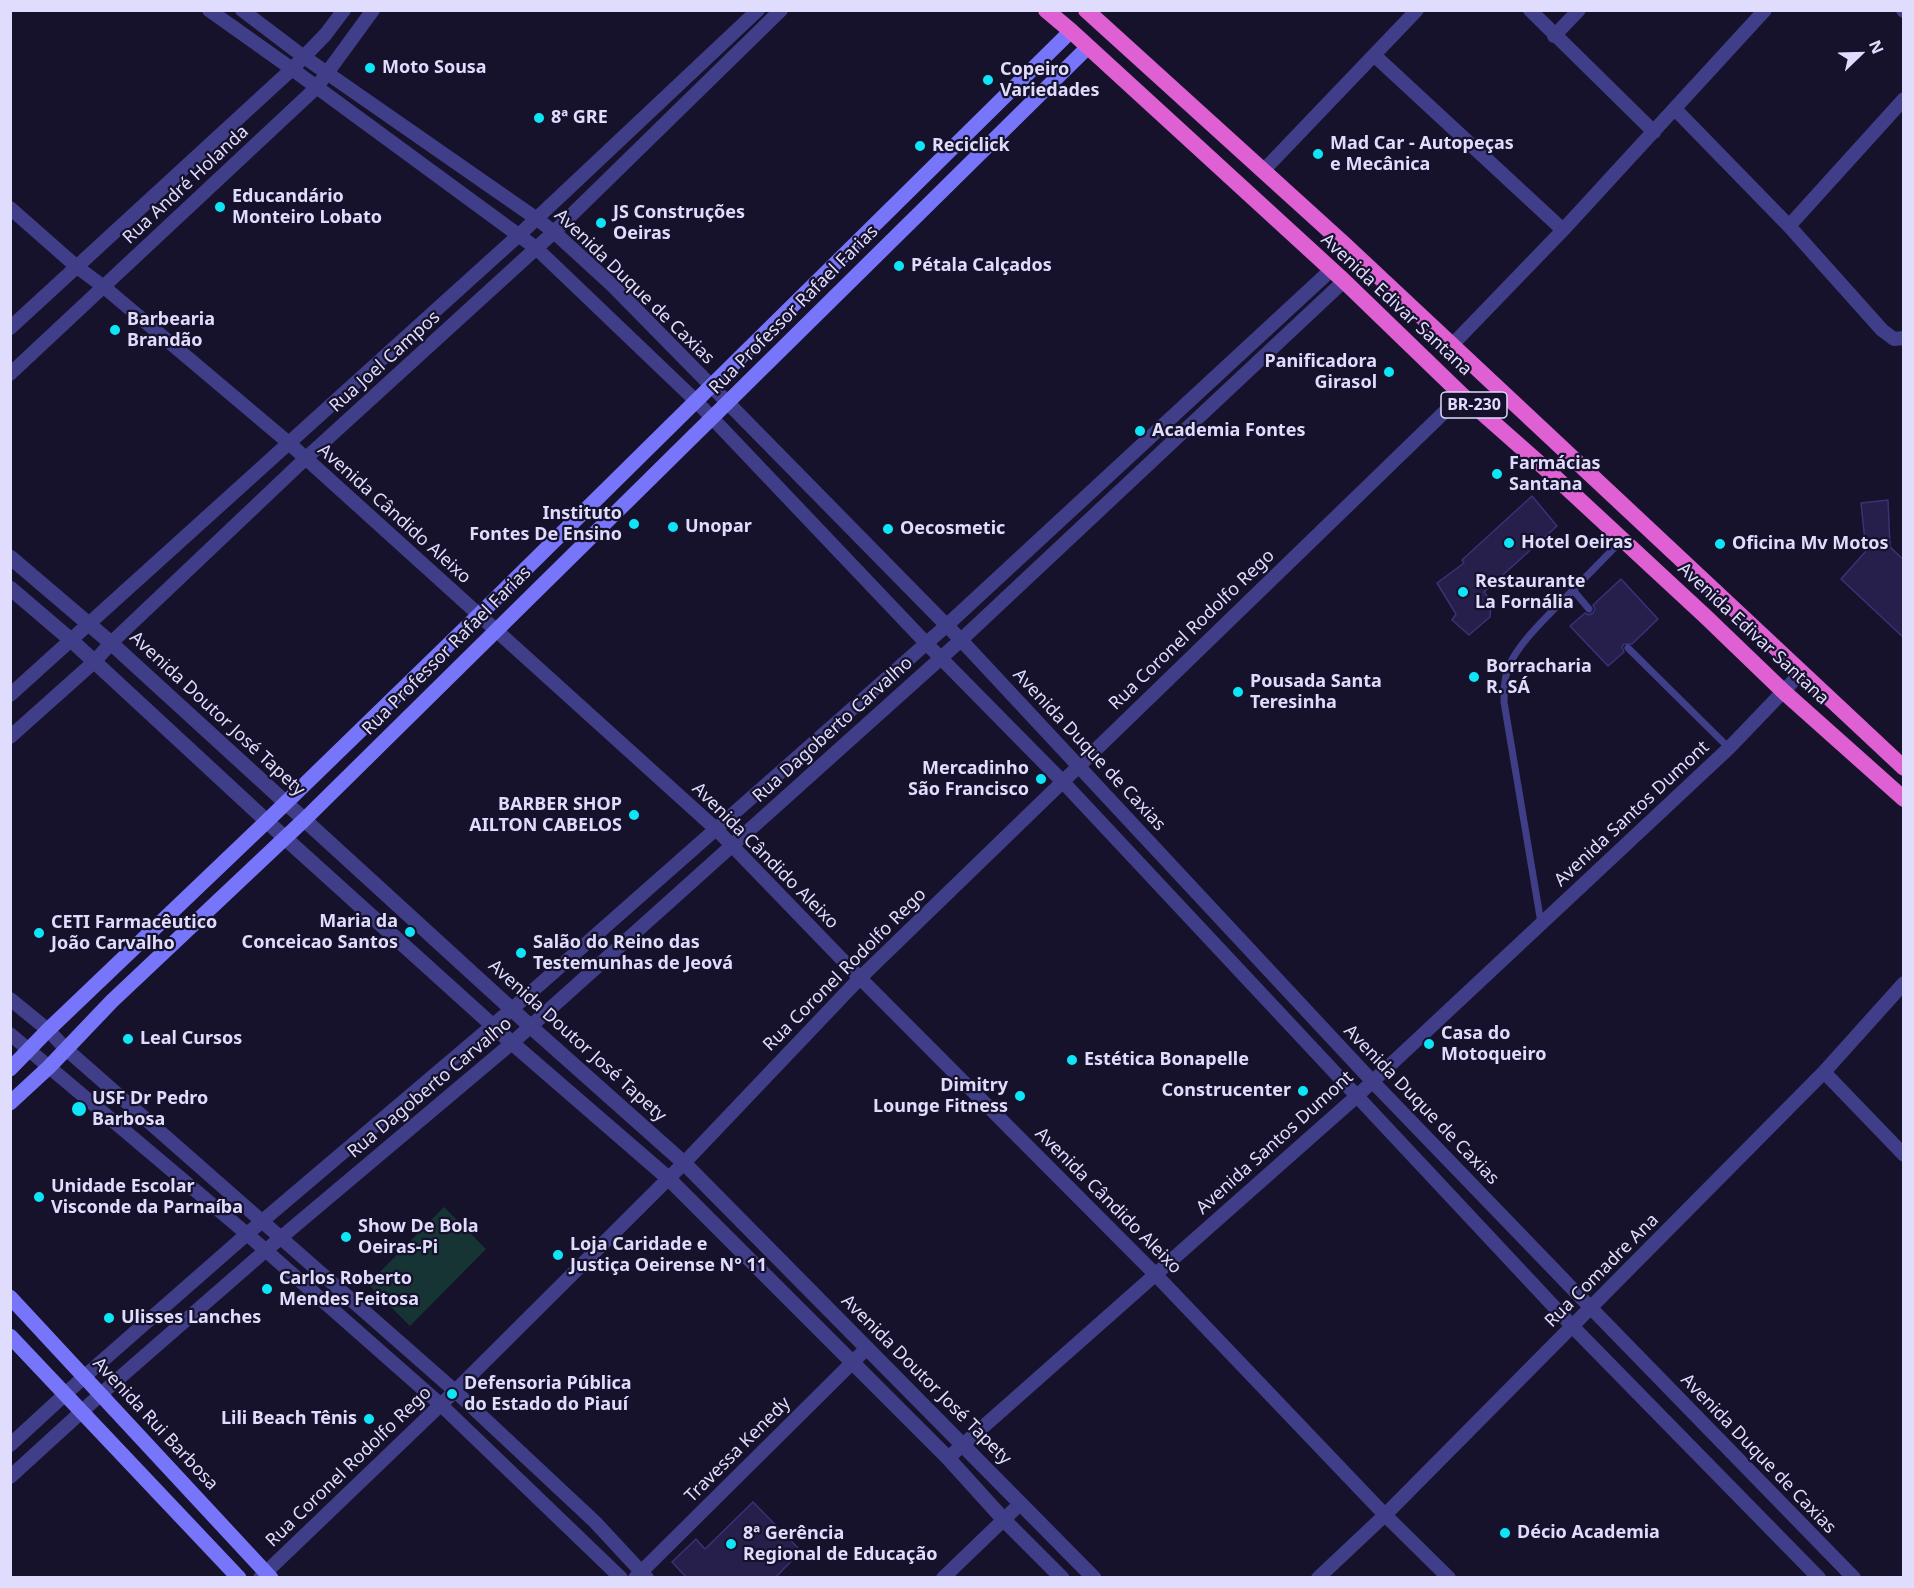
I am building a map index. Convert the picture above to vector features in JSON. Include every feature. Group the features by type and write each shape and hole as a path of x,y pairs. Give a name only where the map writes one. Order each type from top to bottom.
{"highway":[{"name":"Avenida Edivar Santana","path":"1046,10 1337,276 1462,395 1706,615 1784,692 1904,799"},
{"name":"Avenida Edivar Santana","path":"1086,10 1573,457 1904,768"},
{"path":"1556,478 1573,457"}],"main road":[{"name":"Rua Professor Rafael Farias","path":"10,1069 478,615 1071,31"},
{"name":"Rua Professor Rafael Farias","path":"10,1102 49,1067 112,1001 304,820 1088,47"},
{"name":"Avenida Rui Barbosa","path":"10,1297 85,1376 265,1576"},
{"path":"10,1336 239,1578"}],"street":[{"path":"209,10 536,248 696,401 926,643 1063,782 1573,1327 1819,1578"},
{"name":"Avenida Duque de Caxias","path":"242,10 304,57 537,219 612,285 961,640 1372,1081 1854,1578"},
{"name":"Rua André Holanda","path":"10,328 292,69 325,35 344,10"},
{"name":"Rua André Holanda","path":"10,374 315,88 373,10"},
{"name":"Rua Joel Campos","path":"10,695 537,219 758,10"},
{"name":"Rua Joel Campos","path":"10,737 94,662 111,642 306,459 554,232 781,10"},
{"path":"1263,171 1417,10"},
{"path":"1530,10 1654,132"},
{"path":"1554,36 1579,10"},
{"path":"1452,345 1563,230 1765,10"},
{"path":"1374,55 1563,230"},
{"path":"1789,226 1904,99"},
{"path":"1675,109 1789,226 1882,330 1894,339 1904,338"},
{"name":"Avenida Cândido Aleixo","path":"10,208 77,267 104,287 290,444 717,830 860,978 1155,1274 1385,1515 1449,1578"},
{"name":"Rua Dagoberto Carvalho","path":"10,1445 247,1234 493,1026 717,830 1337,276"},
{"name":"Rua Dagoberto Carvalho","path":"10,1477 265,1251 512,1043 961,640 1337,276"},
{"name":"Rua Coronel Rodolfo Rego","path":"265,1576 684,1163 860,978 1462,395"},
{"name":"Avenida Doutor José Tapety","path":"10,557 111,642 530,1026 684,1163 1094,1578"},
{"path":"10,588 71,640 493,1026 668,1178 948,1458 1005,1521 1062,1578"},
{"name":"Avenida Santos Dumont","path":"948,1458 1357,1096 1729,748 1801,673"},
{"name":"Rua Comadre Ana","path":"1318,1578 1385,1515 1573,1327 1824,1072 1904,983"},
{"path":"10,999 455,1390 595,1522 641,1575"},
{"path":"10,1034 247,1234 440,1404 621,1578"},
{"path":"1824,1072 1904,1155"},
{"name":"Travessa Kenedy","path":"641,1575 867,1348"},
{"path":"943,1578 1005,1521 1020,1504"}],"lane":[{"path":"1541,924 1504,702 1504,683 1516,653 1572,590 1622,540"},
{"path":"1572,590 1589,609"},
{"path":"1628,648 1729,748"}],"green space":[{"path":"444,1207 486,1249 410,1326 368,1284"}],"building":[{"name":"Hotel Oeiras","path":"1532,496 1557,526 1484,592 1491,601 1490,617 1469,635 1452,620 1456,614 1437,583 1464,563 1462,560"},
{"path":"1888,500 1890,547 1904,560 1904,638 1841,579 1866,551 1861,503"},
{"path":"1621,579 1658,619 1632,644 1624,644 1622,647 1624,652 1608,666 1570,626 1585,613 1589,615 1593,613 1595,609 1593,605"},
{"path":"753,1502 801,1551 775,1578 687,1578 672,1562 696,1539 705,1549"}],"place":[{"name":"Moto Sousa","path":"370,68"},
{"name":"Copeiro Variedades","path":"988,80"},
{"name":"8ª GRE","path":"539,118"},
{"name":"Reciclick","path":"920,146"},
{"name":"Mad Car - Autopeças e Mecânica","path":"1318,154"},
{"name":"Educandário Monteiro Lobato","path":"220,207"},
{"name":"JS Construções Oeiras","path":"601,223"},
{"name":"Pétala Calçados","path":"899,266"},
{"name":"Barbearia Brandão","path":"115,330"},
{"name":"Panificadora Girasol","path":"1389,372"},
{"name":"Academia Fontes","path":"1140,431"},
{"name":"Farmácias Santana","path":"1497,474"},
{"name":"Instituto Fontes De Ensino","path":"634,524"},
{"name":"Unopar","path":"673,527"},
{"name":"Oecosmetic","path":"888,529"},
{"name":"Hotel Oeiras","path":"1509,543"},
{"name":"Oficina Mv Motos","path":"1720,544"},
{"name":"Restaurante La Fornália","path":"1463,592"},
{"name":"Borracharia R. SÁ","path":"1474,677"},
{"name":"Pousada Santa Teresinha","path":"1238,692"},
{"name":"Mercadinho São Francisco","path":"1041,779"},
{"name":"BARBER SHOP AILTON CABELOS","path":"634,815"},
{"name":"Maria da Conceicao Santos","path":"410,932"},
{"name":"CETI Farmacêutico João Carvalho","path":"39,933"},
{"name":"Salão do Reino das Testemunhas de Jeová","path":"521,953"},
{"name":"Leal Cursos","path":"128,1039"},
{"name":"Casa do Motoqueiro","path":"1429,1044"},
{"name":"Estética Bonapelle","path":"1072,1060"},
{"name":"Construcenter","path":"1303,1091"},
{"name":"Dimitry Lounge Fitness","path":"1020,1096"},
{"name":"USF Dr Pedro Barbosa","path":"79,1109"},
{"name":"Unidade Escolar Visconde da Parnaíba","path":"39,1197"},
{"name":"Show De Bola Oeiras-Pi","path":"346,1237"},
{"name":"Loja Caridade e Justiça Oeirense N° 11","path":"558,1255"},
{"name":"Carlos Roberto Mendes Feitosa","path":"267,1289"},
{"name":"Ulisses Lanches","path":"109,1318"},
{"name":"Defensoria Pública do Estado do Piauí","path":"452,1394"},
{"name":"Lili Beach Tênis","path":"369,1419"},
{"name":"Décio Academia","path":"1505,1533"},
{"name":"8ª Gerência Regional de Educação","path":"731,1544"}]}
